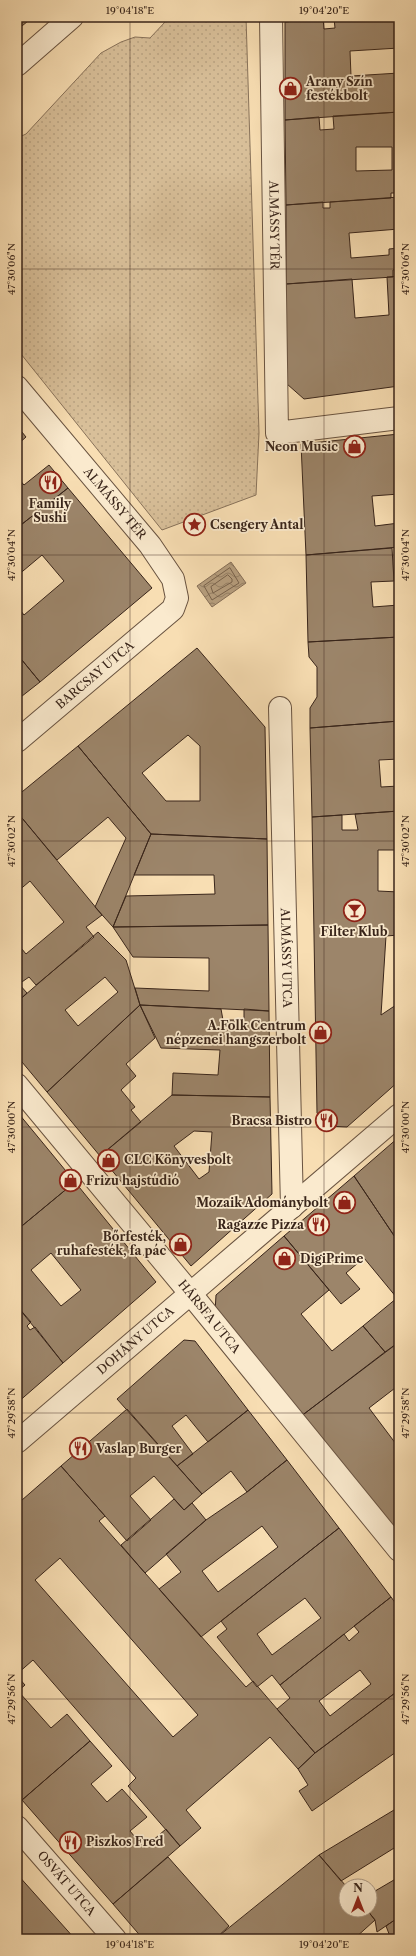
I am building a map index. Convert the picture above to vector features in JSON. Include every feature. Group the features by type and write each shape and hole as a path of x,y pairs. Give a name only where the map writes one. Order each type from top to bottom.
{"street":[{"path":"17,65 72,17"},
{"name":"ALMÁSSY TÉR","path":"271,17 277,433 399,418"},
{"name":"ALMÁSSY TÉR","path":"17,387 150,545 173,578 177,598 173,609"},
{"name":"BARCSAY UTCA","path":"17,741 173,609"},
{"name":"ALMÁSSY UTCA","path":"280,708 292,1207"},
{"name":"HÁRSFA UTCA","path":"17,1085 190,1293 399,1550"},
{"name":"DOHÁNY UTCA","path":"17,1442 399,1115"},
{"name":"OSVÁT UTCA","path":"17,1827 115,1939"}],"shaded area":[{"path":"163,17 246,17 259,433 256,495 162,530 17,349 17,138 26,134 101,53 121,42 135,37 150,38 165,22"}],"water":[{"path":"231,562 246,583 212,607 197,586"}],"building":[{"path":"17,17 33,17 17,30"},
{"path":"285,17 346,17 285,22"},
{"path":"399,17 399,48 350,51 351,76 399,73 399,112 285,120 285,22 323,18 324,29 335,28 334,18"},
{"path":"399,112 399,193 391,193 391,198 286,205 285,120 319,117 320,130 334,129 333,116","holes":["356,147 392,147 392,170 356,171"]},
{"path":"399,197 399,229 349,233 351,258 389,255 389,249 399,248 399,269 393,270 393,277 286,284 286,205 323,202 323,208 330,208 330,202"},
{"path":"399,276 399,386 304,399 287,384 286,284 352,279 355,318 389,315 387,277"},
{"path":"17,426 26,437 17,445"},
{"path":"399,434 399,494 372,496 375,526 399,523 399,547 306,555 301,444"},
{"path":"49,465 68,488 17,528 17,477 24,485"},
{"path":"68,488 152,588 40,682 17,654 17,606 24,615 64,581 42,555 17,576 17,528"},
{"path":"392,548 394,581 371,582 373,607 399,605 399,637 308,642 306,555"},
{"path":"399,637 399,721 310,728 310,708 317,697 317,667 309,657 308,642"},
{"path":"197,648 265,727 267,839 151,834 78,746","holes":["188,735 200,746 200,801 166,801 142,773"]},
{"path":"17,654 40,682 17,700"},
{"path":"399,721 399,759 379,760 381,787 399,786 399,811 312,817 310,728"},
{"path":"78,746 151,834 113,927 95,907 126,838 108,817 57,860 17,812 17,796"},
{"path":"399,811 399,850 378,850 378,891 399,892 399,935 386,936 381,1015 399,1003 399,1081 347,1127 327,1126 317,1113 312,817 342,815 342,830 358,830 355,814"},
{"path":"17,812 102,915 86,927 94,937 36,985 29,977 19,984 27,993 17,1002 17,943 26,954 64,922 30,881 17,892"},
{"path":"151,834 267,839 268,925 113,927 126,896 215,894 214,875 134,875"},
{"path":"268,925 269,1011 140,1005 135,988 209,991 209,958 133,957 113,927"},
{"path":"98,932 126,960 140,1005 47,1092 17,1056 17,1002","holes":["105,977 118,992 78,1026 65,1010"]},
{"path":"140,1005 155,1038 126,1064 136,1076 121,1090 135,1107 131,1110 141,1122 100,1156 47,1092"},
{"path":"140,1005 221,1009 223,1020 244,1020 244,1009 269,1011 270,1097 172,1095 173,1073 218,1075 220,1050 161,1048"},
{"path":"172,1095 270,1097 272,1194 191,1266 100,1156","holes":["194,1131 212,1132 209,1172 199,1179 174,1146"]},
{"path":"19,1114 75,1182 17,1230 17,1116"},
{"path":"399,1137 399,1243 354,1176"},
{"path":"354,1176 399,1243 399,1342 385,1352 363,1326 397,1298 364,1258 346,1273 360,1289 341,1304 284,1236"},
{"path":"75,1182 156,1282 63,1363 17,1306 17,1230","holes":["51,1253 81,1290 61,1306 31,1270"]},
{"path":"284,1236 329,1290 301,1314 332,1351 363,1326 385,1352 300,1417 215,1312 216,1295"},
{"path":"17,1306 31,1322 27,1326 30,1330 35,1327 63,1363 17,1403"},
{"path":"184,1340 195,1341 248,1410 208,1442 186,1415 172,1426 193,1454 177,1466 117,1399"},
{"path":"399,1342 399,1385 369,1408 399,1448 399,1530 396,1532 300,1417"},
{"path":"127,1409 202,1494 184,1510 154,1476 130,1496 151,1520 127,1541 61,1466"},
{"path":"248,1410 287,1460 247,1492 231,1471 202,1494 177,1466"},
{"path":"287,1460 339,1528 201,1637 159,1589 181,1572 166,1554 206,1520 247,1492","holes":["262,1526 278,1547 218,1592 202,1571"]},
{"path":"61,1466 105,1516 99,1521 246,1687 253,1681 315,1753 298,1769 270,1737 186,1810 201,1828 180,1846 128,1786 136,1778 33,1660 17,1674 17,1494 22,1500","holes":["60,1558 198,1715 173,1737 35,1580"]},
{"path":"174,1499 184,1510 192,1503 206,1520 145,1573 121,1545"},
{"path":"339,1528 391,1597 280,1685 272,1675 257,1687 217,1637 227,1629 221,1621","holes":["305,1598 321,1618 272,1655 257,1634"]},
{"path":"391,1597 399,1608 399,1690 315,1753 277,1709 290,1698 280,1685 344,1634 349,1641 359,1632 354,1626","holes":["360,1670 371,1684 330,1716 319,1701"]},
{"path":"17,1676 25,1685 18,1691 51,1728 67,1714 90,1741 22,1800 17,1794"},
{"path":"399,1690 399,1750 312,1811 299,1791 308,1785 298,1769 315,1753"},
{"path":"90,1741 112,1766 91,1784 107,1802 122,1789 147,1817 130,1831 144,1848 166,1829 180,1846 113,1904 22,1800"},
{"path":"399,1807 399,1845 346,1878 338,1878 319,1855"},
{"path":"319,1855 339,1878 338,1918 373,1918 375,1920 354,1939 215,1939"},
{"path":"168,1857 229,1926 215,1939 143,1939 113,1904"},
{"path":"17,1874 75,1939 17,1939"},
{"path":"399,1877 399,1917 377,1932 373,1918 378,1918 378,1889"},
{"path":"399,1917 399,1939 391,1939 386,1926"},
{"path":"358,1935 361,1939 354,1939"}],"place":[{"name":"Arany Szín festékbolt","path":"291,89"},
{"name":"Neon Music","path":"354,447"},
{"name":"Family Sushi","path":"50,483"},
{"name":"Csengery Antal","path":"195,525"},
{"name":"Filter Klub","path":"354,911"},
{"name":"A.Folk Centrum népzenei hangszerbolt","path":"321,1033"},
{"name":"Bracsa Bistro","path":"327,1121"},
{"name":"CLC Könyvesbolt","path":"109,1160"},
{"name":"Frizu hajstúdió","path":"71,1181"},
{"name":"Mozaik Adománybolt","path":"344,1203"},
{"name":"Ragazze Pizza","path":"319,1225"},
{"name":"Bőrfesték, ruhafesték, fa pác","path":"181,1244"},
{"name":"DigiPrime","path":"284,1259"},
{"name":"Vaslap Burger","path":"80,1449"},
{"name":"Piszkos Fred","path":"70,1842"}]}
